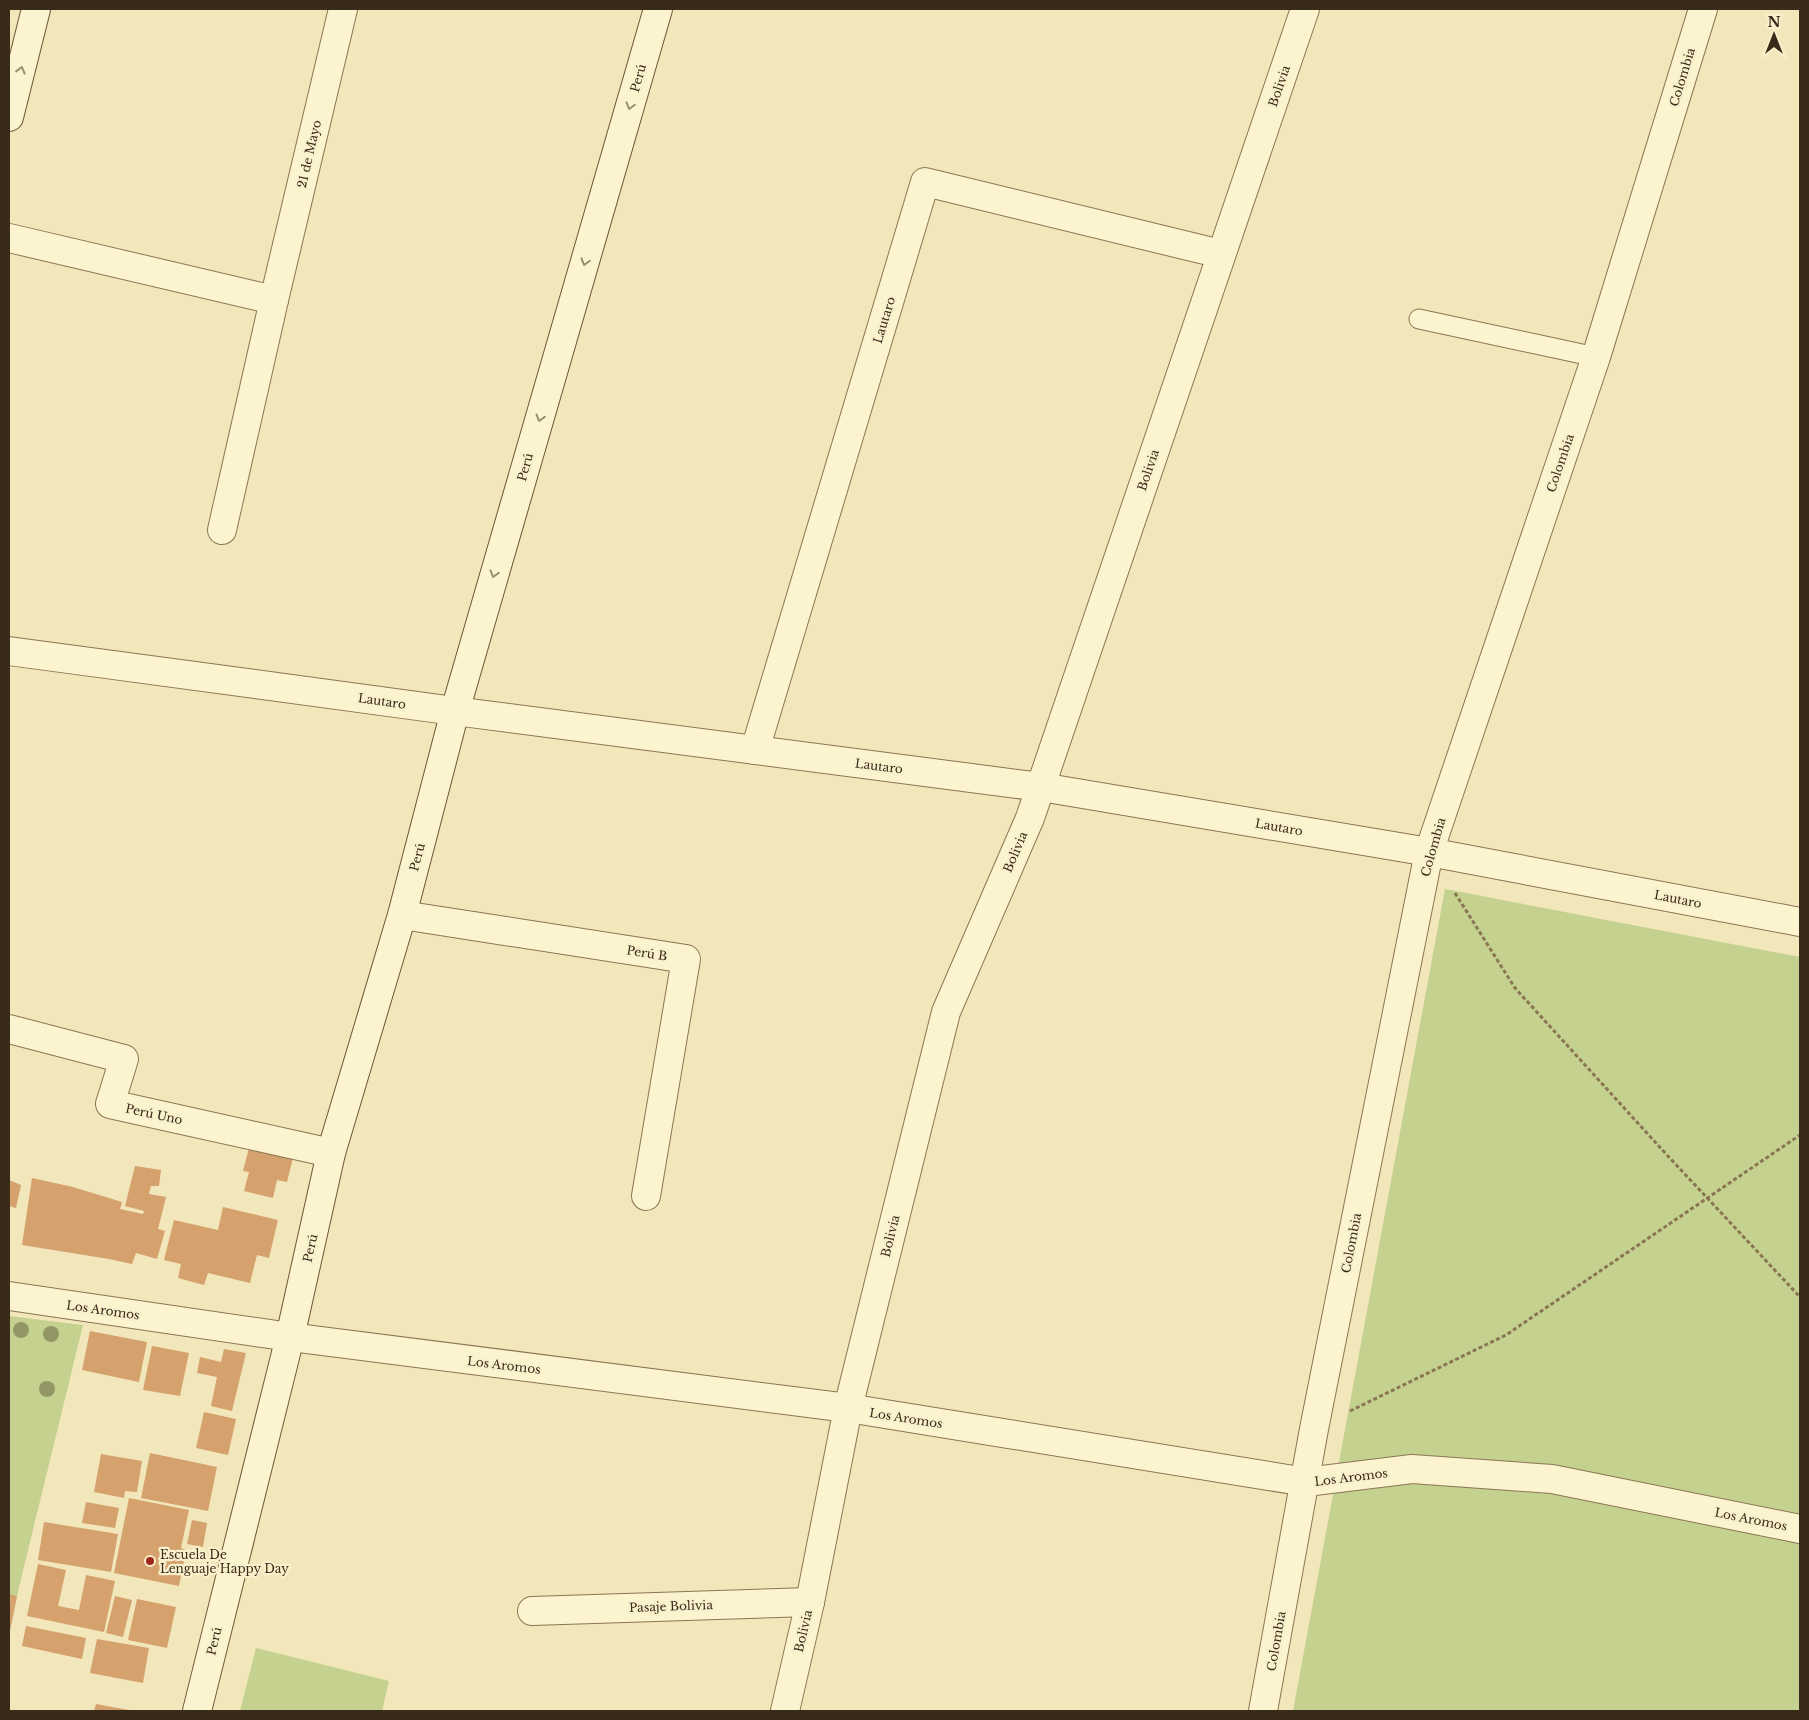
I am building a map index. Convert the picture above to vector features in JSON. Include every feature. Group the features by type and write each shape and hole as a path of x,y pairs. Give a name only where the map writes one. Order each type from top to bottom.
{"street":[{"path":"9,117 36,9"},
{"name":"21 de Mayo","path":"222,530 343,9"},
{"name":"Perú","path":"197,1711 290,1337 331,1153 402,915 455,711 658,9"},
{"name":"Bolivia","path":"785,1711 810,1602 848,1408 946,1012 1030,818 1305,9"},
{"name":"Colombia","path":"1263,1711 1306,1482 1314,1429 1429,852 1596,357 1703,9"},
{"name":"Lautaro","path":"755,750 925,182 1221,254"},
{"path":"9,238 274,300"},
{"name":"Lautaro","path":"9,651 1041,787 1429,852 1800,922"},
{"name":"Perú B","path":"402,915 686,959 646,1196"},
{"name":"Perú Uno","path":"9,1029 124,1059 110,1104 331,1153"},
{"name":"Los Aromos","path":"9,1296 290,1337 848,1408 1306,1482 1412,1470 1552,1479 1800,1529"},
{"name":"Pasaje Bolivia","path":"532,1611 810,1602"}],"lane":[{"path":"1419,319 1596,357"}],"path":[{"path":"1429,852 1515,988 1800,1297"},
{"path":"1314,1429 1506,1335 1800,1135"}],"green space":[{"path":"1445,889 1800,957 1800,1711 1293,1711"},
{"path":"9,1316 83,1325 9,1635"},
{"path":"256,1648 389,1681 382,1711 240,1711"}],"building":[{"path":"249,1148 293,1158 287,1182 277,1180 273,1198 244,1191 249,1172 243,1171"},
{"path":"135,1166 161,1170 159,1186 151,1186 149,1194 166,1197 158,1229 165,1231 157,1259 136,1253 132,1264 22,1245 32,1178 73,1187 122,1202 120,1209 143,1214 144,1211 125,1206"},
{"path":"9,1180 21,1185 16,1208 9,1206"},
{"path":"223,1207 278,1220 269,1258 257,1255 250,1283 208,1273 204,1285 178,1278 181,1264 164,1260 174,1220 218,1230"},
{"path":"90,1331 147,1342 139,1382 82,1370"},
{"path":"152,1346 189,1353 180,1396 143,1390"},
{"path":"224,1349 246,1353 232,1411 211,1406 217,1377 197,1373 200,1357 221,1362"},
{"path":"204,1412 236,1419 228,1455 196,1448"},
{"path":"150,1453 217,1467 208,1511 141,1498"},
{"path":"101,1454 142,1461 137,1492 125,1491 124,1498 94,1492"},
{"path":"129,1498 189,1510 181,1548 186,1550 179,1586 114,1573"},
{"path":"86,1502 119,1508 115,1528 82,1523"},
{"path":"192,1520 207,1523 203,1547 187,1544"},
{"path":"44,1522 118,1534 111,1572 38,1560"},
{"path":"38,1564 66,1570 58,1606 79,1610 86,1575 115,1581 104,1632 27,1616"},
{"path":"9,1594 17,1596 10,1631 9,1631"},
{"path":"115,1596 132,1600 123,1637 106,1633"},
{"path":"137,1599 176,1607 167,1648 128,1640"},
{"path":"26,1626 86,1638 82,1659 22,1646"},
{"path":"97,1639 149,1648 143,1683 90,1673"},
{"path":"96,1704 129,1710 129,1711 94,1711"}],"place":[{"name":"Escuela De Lenguaje Happy Day","path":"150,1561"}]}
